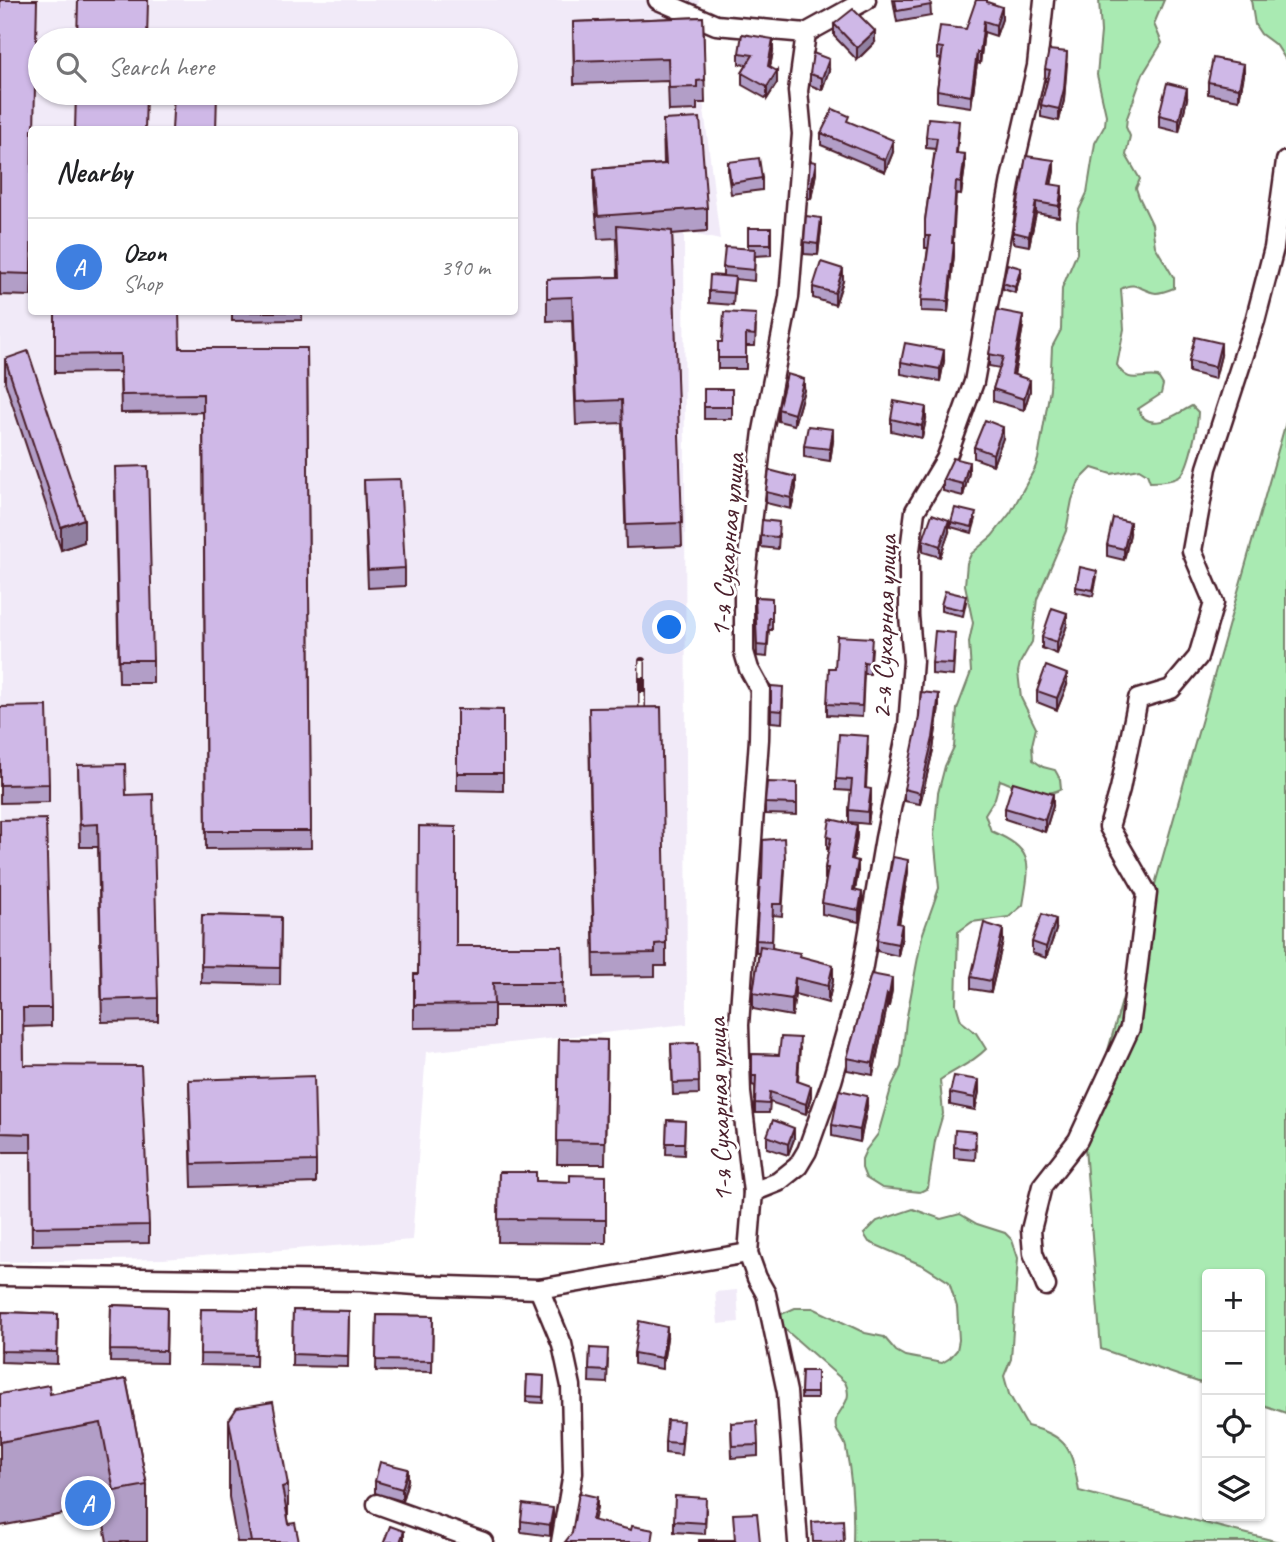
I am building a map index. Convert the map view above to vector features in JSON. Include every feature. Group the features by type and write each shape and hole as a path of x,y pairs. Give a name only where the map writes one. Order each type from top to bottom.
{"street":[{"path":"657,0 716,25 806,33 866,0"},
{"name":"2-я Сухарная улица","path":"753,1192 778,1182 798,1166 807,1151 832,1081 860,984 885,838 908,726 913,661 909,616 909,558 915,511 946,459 974,382 1011,179 1037,66 1045,0"},
{"name":"1-я Сухарная улица","path":"748,1253 753,1192 741,1093 739,1025 756,800 760,689 749,669 744,652 744,590 763,432 789,297 802,134 798,91 806,33"},
{"path":"1046,1286 1033,1253 1031,1230 1042,1186 1078,1140 1130,1028 1147,893 1110,827 1138,699 1171,689 1198,657 1214,603 1192,551 1207,468 1255,321 1274,248 1286,161"},
{"path":"0,1276 362,1281 539,1289 748,1253 766,1294 787,1392 798,1542"},
{"path":"539,1289 562,1345 570,1386 573,1473 561,1542"},
{"path":"377,1504 483,1542"}],"shaded area":[{"path":"0,0 699,0 696,44 720,240 684,232 687,1024 426,1052 412,1240 163,1259 0,1262"},
{"path":"737,1290 739,1322 718,1324 715,1292"}],"green space":[{"path":"1099,0 1164,0 1154,24 1162,43 1143,74 1127,118 1126,127 1130,136 1126,155 1140,179 1136,188 1152,224 1155,246 1174,278 1174,288 1156,293 1135,286 1121,289 1124,329 1117,365 1130,377 1158,377 1163,385 1161,394 1138,409 1143,417 1149,421 1162,421 1192,406 1198,412 1196,426 1186,466 1176,479 1150,482 1147,474 1139,469 1111,474 1092,468 1079,481 1066,531 1037,599 1032,642 1018,672 1021,698 1036,728 1032,745 1033,760 1043,767 1055,770 1061,789 1038,793 1000,780 995,798 985,814 991,831 1016,845 1026,859 1028,868 1023,905 1009,917 972,922 958,932 956,1004 961,1021 976,1033 986,1049 940,1080 943,1114 935,1141 928,1188 920,1192 882,1188 866,1178 862,1159 878,1134 892,1085 901,1067 906,1021 922,936 939,888 934,835 938,793 945,766 954,747 957,709 971,672 969,642 973,623 965,585 967,563 971,554 992,536 1011,512 1038,459 1050,389 1052,347 1061,330 1062,288 1077,253 1079,210 1087,193 1095,143 1105,125 1106,115 1097,75 1101,32"},
{"path":"1251,0 1286,0 1286,60 1277,46 1261,34 1255,25"},
{"path":"1286,422 1286,1413 1265,1406 1265,1269 1202,1269 1202,1383 1101,1349 1084,1135"},
{"path":"913,1209 941,1219 960,1214 977,1224 1005,1233 1012,1240 1018,1258 1011,1359 1004,1376 1009,1394 1027,1426 1052,1435 1066,1447 1074,1465 1079,1491 1279,1542 853,1542 850,1471 845,1445 836,1428 837,1416 846,1402 848,1390 845,1382 780,1325 777,1316 795,1308 813,1308 865,1333 884,1337 896,1351 905,1356 942,1363 950,1358 957,1350 959,1340 957,1307 949,1282 924,1266 869,1242 864,1234 877,1221"}],"building":[{"path":"0,0 37,0 36,28 28,28 28,105 35,105 34,126 28,126 28,274 0,273"},
{"path":"78,0 148,0 147,28 77,28"},
{"path":"895,0 930,0 931,5 897,11"},
{"path":"976,0 987,0 1002,7 996,25 984,21 971,96 937,90 943,48 937,47 940,26 966,29"},
{"path":"853,9 875,31 857,48 834,24"},
{"path":"703,17 705,80 697,81 697,87 669,88 668,58 574,61 573,22"},
{"path":"742,34 773,39 768,66 777,71 767,87 742,73 753,55 739,53"},
{"path":"1049,50 1067,52 1064,89 1059,109 1041,105 1050,70 1045,69"},
{"path":"813,53 829,59 822,78 810,74"},
{"path":"1213,58 1244,64 1239,88 1208,82"},
{"path":"1167,83 1187,88 1179,120 1159,115"},
{"path":"76,105 146,105 145,126 75,126"},
{"path":"173,105 217,105 216,126 172,126"},
{"path":"833,109 849,116 847,121 893,140 885,160 821,133"},
{"path":"700,118 707,208 598,216 594,169 666,164 663,120"},
{"path":"928,118 959,121 956,153 965,154 961,183 956,182 948,301 921,300 930,236 925,236 925,220 937,138 926,137"},
{"path":"1026,156 1054,160 1049,184 1062,186 1059,206 1036,202 1029,236 1013,232"},
{"path":"759,158 762,178 731,183 728,162"},
{"path":"810,161 816,162 811,187 808,187"},
{"path":"806,216 821,218 818,244 804,242"},
{"path":"617,226 672,231 682,523 626,525 622,400 576,402 572,297 547,298 547,279 619,277"},
{"path":"748,228 771,228 771,244 748,244"},
{"path":"725,247 755,249 754,270 723,267"},
{"path":"821,262 843,269 835,293 813,287"},
{"path":"1007,264 1021,268 1015,287 1003,283"},
{"path":"710,275 735,277 733,293 709,291"},
{"path":"997,310 1023,315 1012,374 1030,380 1024,399 993,389 1003,357 989,354"},
{"path":"724,312 756,314 755,335 746,334 746,358 718,358"},
{"path":"55,315 179,315 180,348 307,348 311,831 206,831 203,394 121,395 120,354 55,355"},
{"path":"1195,337 1221,343 1215,367 1189,361"},
{"path":"905,343 944,350 940,369 901,362"},
{"path":"28,351 84,519 61,527 5,359"},
{"path":"787,374 804,379 794,414 778,409"},
{"path":"704,389 732,389 732,407 704,407"},
{"path":"894,401 926,407 922,426 891,419"},
{"path":"985,420 1003,427 993,454 974,447"},
{"path":"808,426 833,429 830,449 804,446"},
{"path":"953,458 969,462 963,484 943,479"},
{"path":"148,466 153,660 119,660 115,467"},
{"path":"769,470 796,477 791,498 766,492"},
{"path":"400,479 405,568 368,570 364,480"},
{"path":"955,508 976,513 972,527 951,522"},
{"path":"932,514 949,520 940,546 923,540"},
{"path":"1113,518 1130,522 1124,549 1107,545"},
{"path":"762,520 779,522 778,537 761,536"},
{"path":"1080,567 1097,571 1093,590 1076,587"},
{"path":"945,591 966,596 963,610 941,605"},
{"path":"755,597 772,598 767,646 757,645"},
{"path":"1052,608 1067,613 1057,642 1042,637"},
{"path":"935,631 955,633 953,664 932,663"},
{"path":"837,636 872,638 870,663 864,662 862,706 827,704 829,668 835,668"},
{"path":"1046,666 1067,674 1057,698 1037,691"},
{"path":"771,686 783,687 782,711 771,710"},
{"path":"921,692 939,694 933,738 920,793 904,789 919,717"},
{"path":"47,706 49,784 0,785 0,707"},
{"path":"661,707 666,943 655,944 655,953 594,954 589,708"},
{"path":"457,709 503,710 503,773 457,773"},
{"path":"839,734 868,736 865,788 871,789 868,812 849,810 852,780 836,779"},
{"path":"125,764 126,795 153,794 158,998 102,1000 98,824 80,825 78,765"},
{"path":"767,782 797,783 797,804 765,803"},
{"path":"1013,782 1053,794 1045,820 1005,808"},
{"path":"46,819 51,1008 23,1008 24,1065 141,1066 149,1225 32,1227 31,1134 0,1133 0,820"},
{"path":"830,819 857,825 851,859 858,861 853,890 862,892 859,910 822,903 831,838 827,837"},
{"path":"419,826 456,827 456,946 562,946 563,983 493,983 494,1004 414,1005 414,974 418,974"},
{"path":"784,838 782,904 773,904 772,941 756,940 763,840"},
{"path":"893,857 908,860 897,923 902,924 898,944 877,940"},
{"path":"1042,914 1056,919 1046,947 1032,942"},
{"path":"202,915 281,917 280,968 201,966"},
{"path":"984,923 1003,929 991,981 971,977"},
{"path":"760,946 800,953 799,956 833,965 828,986 795,978 792,999 753,993"},
{"path":"871,974 892,978 873,1063 847,1058"},
{"path":"781,1037 800,1038 797,1081 811,1086 806,1104 770,1092 769,1104 755,1103 756,1076 752,1076 752,1054 779,1055"},
{"path":"559,1039 607,1040 605,1142 557,1141"},
{"path":"698,1043 699,1082 673,1083 671,1044"},
{"path":"314,1076 316,1161 192,1164 189,1080"},
{"path":"954,1076 979,1080 975,1098 950,1093"},
{"path":"839,1090 867,1096 860,1130 832,1125"},
{"path":"667,1120 685,1121 684,1143 666,1143"},
{"path":"773,1120 794,1128 788,1144 767,1136"},
{"path":"955,1130 976,1132 975,1149 954,1147"},
{"path":"499,1172 536,1172 536,1181 570,1182 570,1175 606,1176 606,1220 498,1219"},
{"path":"111,1305 167,1307 166,1351 110,1350"},
{"path":"201,1309 257,1310 256,1355 200,1354"},
{"path":"293,1310 349,1311 348,1356 292,1354"},
{"path":"2,1312 58,1314 57,1352 1,1351"},
{"path":"377,1315 433,1316 432,1361 376,1360"},
{"path":"639,1321 667,1327 662,1358 634,1353"},
{"path":"590,1348 608,1349 607,1371 589,1370"},
{"path":"802,1371 817,1371 817,1393 801,1393"},
{"path":"527,1375 544,1376 543,1397 526,1396"},
{"path":"126,1379 147,1485 114,1491 101,1423 0,1442 0,1394 49,1385 50,1394"},
{"path":"273,1402 288,1485 282,1487 289,1524 295,1523 299,1542 251,1542 229,1420 237,1408"},
{"path":"667,1420 683,1421 681,1443 665,1442"},
{"path":"757,1421 758,1445 732,1446 731,1423"},
{"path":"380,1462 408,1469 402,1489 375,1481"},
{"path":"579,1493 597,1497 592,1520 631,1530 632,1526 654,1530 652,1542 565,1542 572,1533"},
{"path":"675,1496 706,1498 705,1523 674,1521"},
{"path":"523,1504 553,1508 550,1525 521,1521"},
{"path":"757,1513 760,1542 699,1542 735,1540 733,1514"},
{"path":"843,1520 844,1542 813,1542 812,1522"},
{"path":"390,1526 404,1531 400,1542 384,1542"}],"railway":[{"path":"642,661 642,708"}],"place":[{"name":"Ozon","path":"88,1503"}]}
